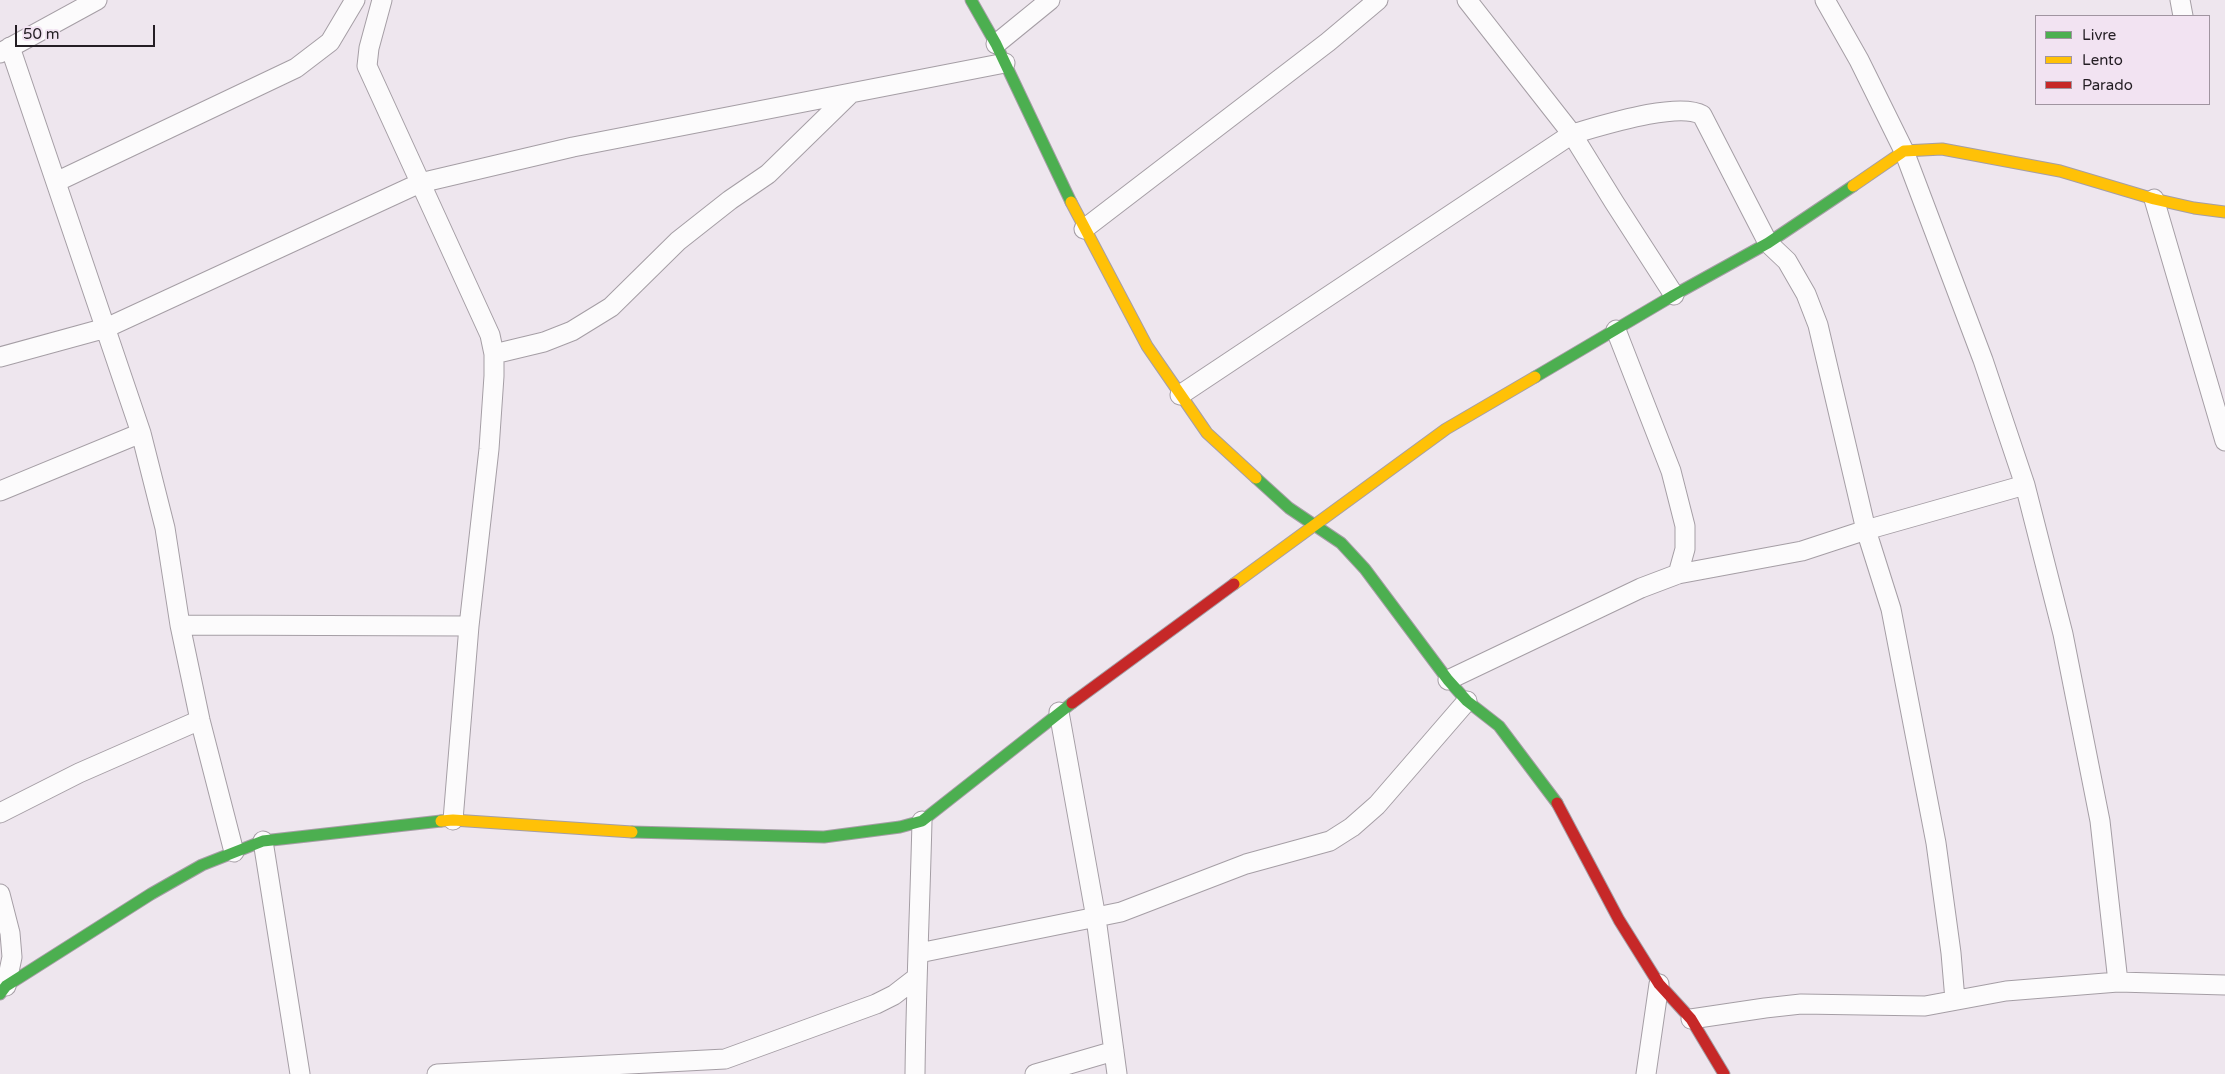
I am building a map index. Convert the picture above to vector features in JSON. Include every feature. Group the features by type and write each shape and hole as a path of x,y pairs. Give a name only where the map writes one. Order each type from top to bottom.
{"street":[{"path":"97,0 5,50 56,182 141,433 165,528 180,624 200,720 234,852"},
{"path":"56,182 296,68 330,42 355,0"},
{"path":"382,0 369,48 367,66 490,335 494,354 490,449 469,626 453,820"},
{"path":"970,0 996,44 1084,229 1147,346 1180,395 1207,433 1289,508 1316,524 1341,543 1365,569 1466,702 1499,726 1557,802 1619,920 1659,984 1691,1020 1724,1074"},
{"path":"996,44 1050,0"},
{"path":"1467,0 1572,134 1674,295"},
{"path":"1825,0 1859,60 1904,151 1983,360 2025,485 2063,634 2100,821 2118,982"},
{"path":"2180,0 2183,15"},
{"path":"1084,229 1328,42 1370,3"},
{"path":"0,357 106,328 420,182 573,147 1005,63"},
{"path":"494,354 544,342 572,331 611,308 678,241 730,200 768,174 850,94"},
{"path":"1180,395 1572,134 1646,116 1694,110 1702,115 1768,243 1787,261 1806,294 1818,325 1866,530 1891,609 1936,843 1951,953 1955,1000"},
{"path":"3,990 151,894 202,865 263,841 453,820 650,834 824,837 900,828 922,821 1059,712 1446,429 1674,295 1768,243 1904,151 1942,150 1988,156 2060,171 2154,199 2194,208 2225,212"},
{"path":"2154,199 2225,441"},
{"path":"1616,330 1671,471 1685,526 1685,549 1678,574"},
{"path":"0,491 141,433"},
{"path":"1448,680 1641,588 1678,574 1802,551 1866,530 2025,485"},
{"path":"180,624 469,626"},
{"path":"918,953 1096,918 1142,905 1171,891 1246,864 1330,841 1352,827 1377,805 1466,702"},
{"path":"1059,712 1096,918 1116,1074"},
{"path":"0,813 79,773 200,720"},
{"path":"915,1074 916,978 922,821"},
{"path":"263,841 300,1074"},
{"path":"0,894 10,934 12,957 3,990"},
{"path":"436,1074 696,1067 754,1050 776,1039 876,1004 894,995 916,978"},
{"path":"1691,1020 1801,1004 1925,1006 2006,991 2118,982 2225,985"},
{"path":"1646,1074 1659,984"},
{"path":"1035,1074 1114,1050"}],"traffic: fast":[{"path":"971,0 996,44 1071,202"},
{"path":"1535,377 1674,295 1768,243 1853,186"},
{"path":"1256,478 1289,508 1341,543 1365,569 1448,680 1467,701 1499,726 1557,803"},
{"path":"632,832 824,837 900,827 922,821 1072,703"},
{"path":"0,994 6,986 151,894 202,865 263,841 441,821"}],"traffic: slow":[{"path":"1853,186 1904,151 1942,149 2060,171 2154,199 2194,208 2225,212"},
{"path":"1071,202 1147,346 1207,433 1256,478"},
{"path":"1234,584 1446,429 1535,377"},
{"path":"441,821 453,820 632,832"}],"traffic: jam":[{"path":"1072,703 1234,584"},
{"path":"1557,803 1619,920 1659,984 1691,1019 1724,1074"}]}
